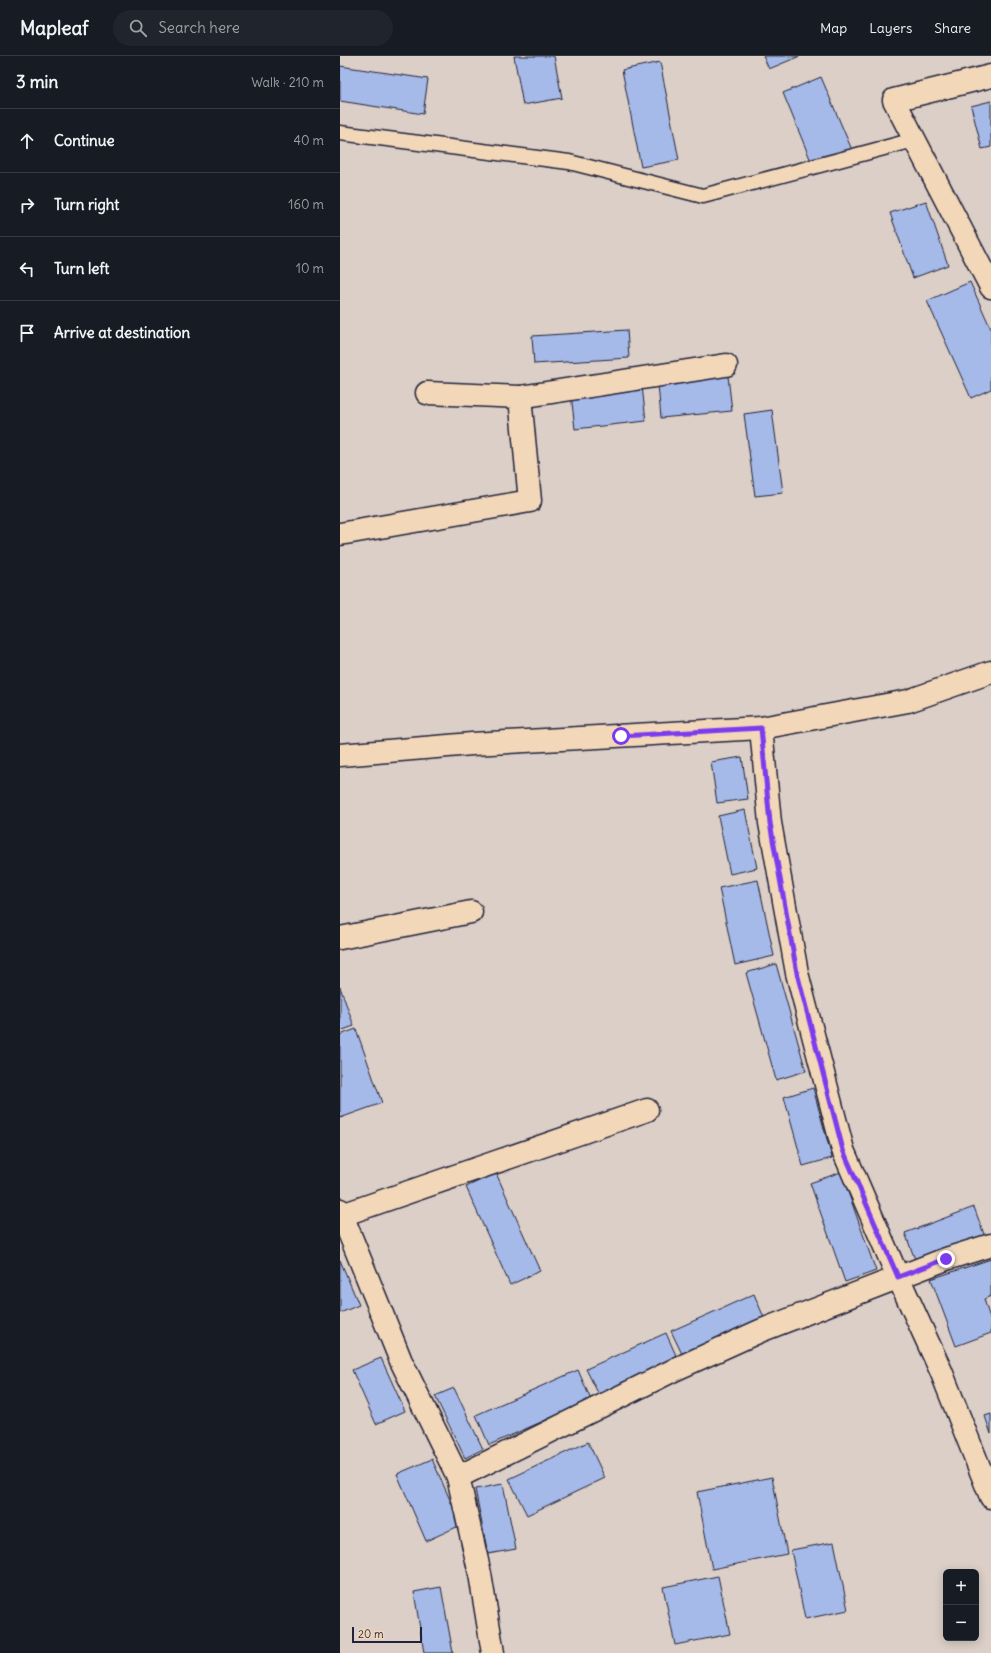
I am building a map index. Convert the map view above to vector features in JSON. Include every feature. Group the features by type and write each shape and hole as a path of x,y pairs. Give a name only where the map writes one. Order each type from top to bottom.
{"street":[{"path":"991,76 894,100 991,287"},
{"path":"427,393 520,397 726,365"},
{"path":"340,534 530,501 520,397"},
{"path":"340,755 472,744 761,728 908,701 991,672"},
{"path":"761,728 770,823 797,973 843,1150 898,1277 941,1371 991,1497"},
{"path":"340,938 471,912"},
{"path":"493,1653 480,1574 458,1477 401,1361 341,1212 647,1110"},
{"path":"458,1477 760,1331 946,1259 991,1245"}],"lane":[{"path":"340,133 569,162 703,196 914,140"}],"building":[{"path":"514,56 554,56 562,98 523,105"},
{"path":"763,56 800,56 769,69"},
{"path":"660,62 679,160 641,167 622,70"},
{"path":"340,66 428,79 423,114 340,101"},
{"path":"821,77 852,150 813,166 783,93"},
{"path":"991,101 991,147 982,149 971,106"},
{"path":"926,201 948,265 913,278 890,213"},
{"path":"970,282 991,329 991,389 971,398 927,301"},
{"path":"627,330 629,358 534,364 532,336"},
{"path":"728,376 732,411 661,418 658,384"},
{"path":"642,386 646,421 575,429 571,394"},
{"path":"772,410 783,493 755,496 744,414"},
{"path":"742,757 748,799 717,803 711,762"},
{"path":"745,810 757,868 730,874 718,816"},
{"path":"758,880 774,956 735,965 719,888"},
{"path":"776,964 806,1071 776,1080 746,973"},
{"path":"340,987 354,1026 340,1031"},
{"path":"356,1029 382,1103 340,1118 340,1035"},
{"path":"813,1088 832,1158 803,1166 784,1097"},
{"path":"841,1172 876,1271 845,1282 810,1183"},
{"path":"496,1173 540,1271 510,1285 466,1187"},
{"path":"974,1207 985,1237 916,1262 905,1233"},
{"path":"991,1259 991,1296 984,1299 991,1322 991,1333 956,1346 931,1279"},
{"path":"340,1260 359,1305 340,1313"},
{"path":"754,1294 765,1320 683,1356 671,1331"},
{"path":"666,1333 678,1360 599,1395 586,1369"},
{"path":"381,1358 405,1411 376,1424 352,1370"},
{"path":"578,1370 591,1400 489,1445 476,1415"},
{"path":"454,1388 483,1449 465,1458 435,1396"},
{"path":"991,1414 991,1434 985,1416"},
{"path":"588,1442 605,1478 527,1515 509,1479"},
{"path":"432,1459 461,1525 426,1541 397,1474"},
{"path":"772,1477 787,1554 712,1569 697,1492"},
{"path":"503,1484 516,1549 488,1554 475,1489"},
{"path":"834,1542 848,1610 805,1619 791,1550"},
{"path":"718,1576 730,1634 675,1645 663,1587"},
{"path":"441,1587 453,1653 424,1653 414,1592"}],"route":[{"path":"621,736 761,728 770,823 797,973 843,1150 898,1277 946,1259"}]}
